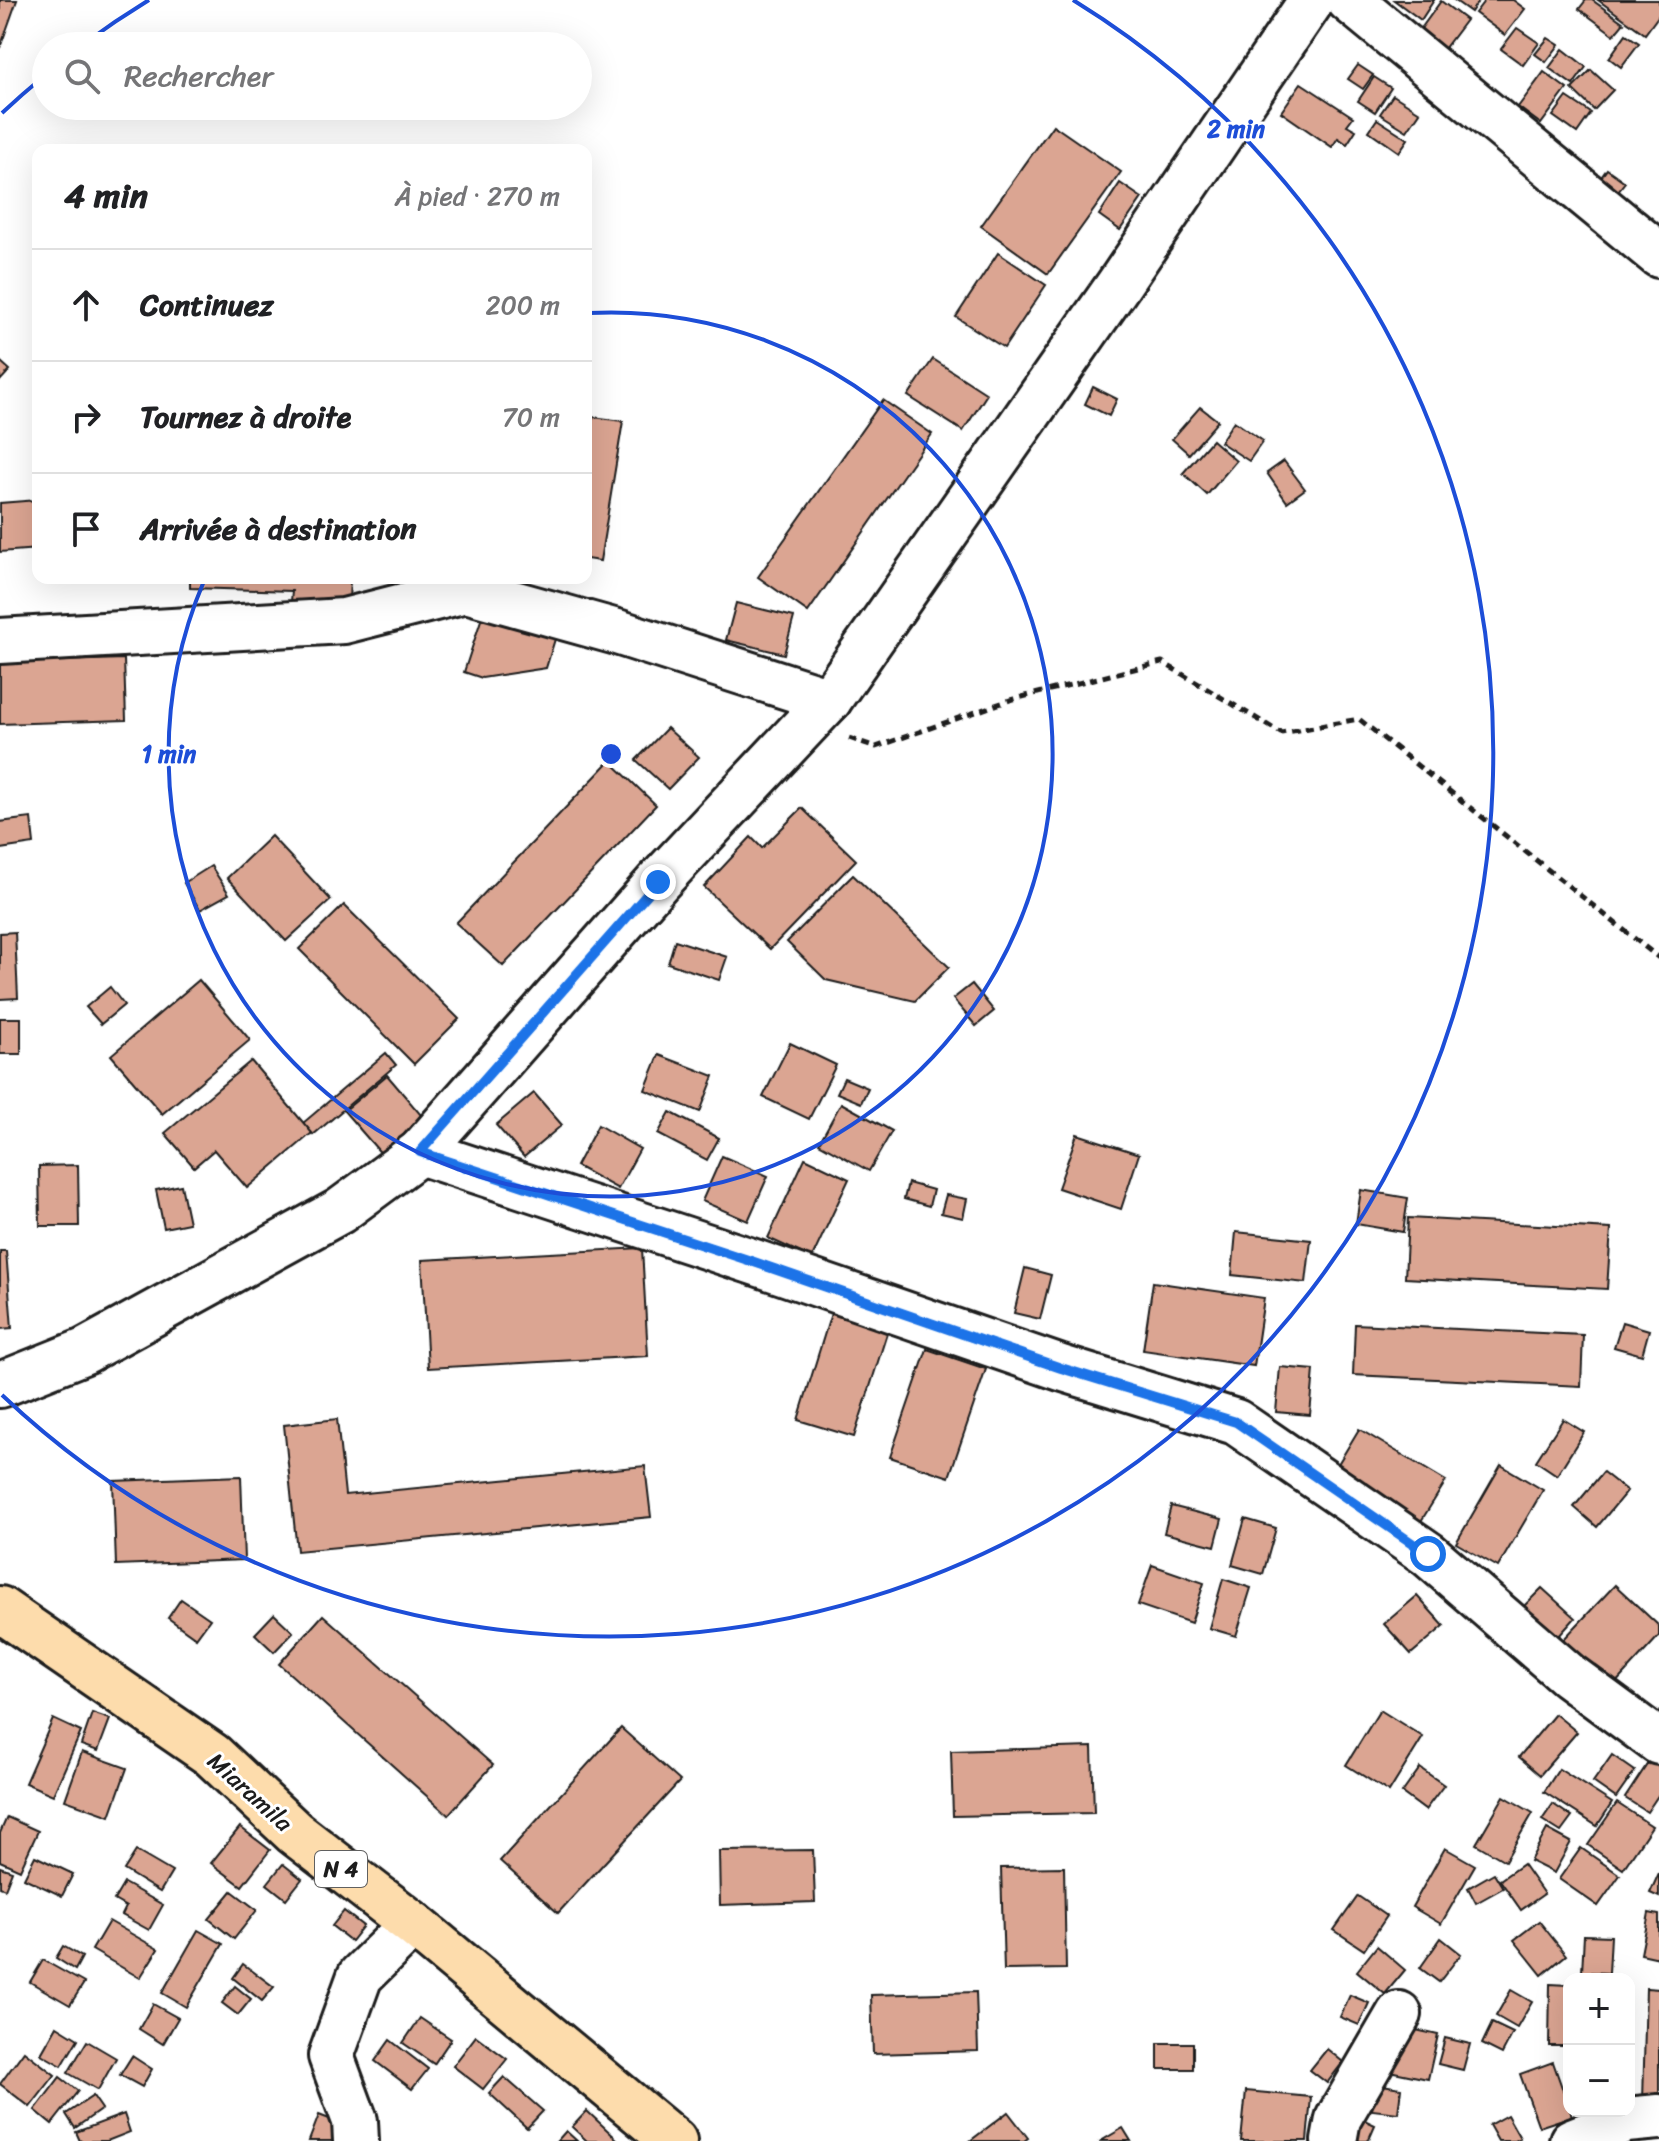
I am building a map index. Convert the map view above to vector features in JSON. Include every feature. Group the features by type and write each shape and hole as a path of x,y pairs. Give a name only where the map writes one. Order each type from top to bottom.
{"main road":[{"name":"Miaramila","path":"0,1609 212,1755 295,1833 413,1924 674,2141"}],"street":[{"path":"0,1385 85,1351 340,1211 420,1152 658,882 818,712 1119,284 1312,0"},
{"path":"1349,0 1659,255"},
{"path":"0,641 344,621 466,590 617,632 818,712"},
{"path":"420,1152 754,1262 1061,1368 1236,1422 1428,1554 1568,1675 1659,1742"},
{"path":"356,2141 355,2121 331,2056 360,1976 413,1924"},
{"path":"1334,2141 1338,2119 1399,2014"},
{"path":"1572,2141 1626,2120 1659,2117"}],"path":[{"path":"818,712 876,747 1010,700 1162,662 1281,733 1359,719 1659,958"}],"building":[{"path":"0,0 17,0 0,48"},
{"path":"1394,0 1434,0 1421,20"},
{"path":"1454,0 1479,0 1471,12"},
{"path":"1485,0 1513,0 1525,9 1505,35 1475,13"},
{"path":"1586,0 1592,0 1624,23 1614,35 1579,9"},
{"path":"1598,0 1659,0 1659,15 1645,34"},
{"path":"1441,1 1466,20 1441,53 1417,34"},
{"path":"1517,28 1539,43 1523,65 1501,49"},
{"path":"1626,34 1639,43 1621,67 1609,58"},
{"path":"1548,38 1559,45 1546,62 1535,54"},
{"path":"1563,49 1586,67 1573,85 1549,68"},
{"path":"1358,65 1373,75 1363,89 1348,79"},
{"path":"1591,70 1613,90 1594,110 1572,89"},
{"path":"1544,72 1567,89 1541,124 1518,107"},
{"path":"1374,77 1391,88 1375,112 1358,101"},
{"path":"1301,83 1353,117 1347,125 1356,130 1347,144 1338,138 1332,147 1281,112"},
{"path":"1393,95 1420,112 1407,131 1380,114"},
{"path":"1567,97 1591,113 1577,133 1553,116"},
{"path":"1377,119 1408,139 1399,152 1369,131"},
{"path":"1053,125 1121,172 1048,274 981,226"},
{"path":"1607,169 1625,182 1614,196 1597,183"},
{"path":"1120,183 1142,198 1120,230 1099,215"},
{"path":"998,253 1046,285 1004,348 956,317"},
{"path":"933,359 987,394 963,431 908,396"},
{"path":"0,361 10,370 0,381"},
{"path":"1093,387 1117,399 1109,416 1085,404"},
{"path":"883,400 932,434 808,612 758,577"},
{"path":"1200,407 1218,421 1189,454 1172,439"},
{"path":"592,417 623,421 600,561 592,560"},
{"path":"1234,421 1263,441 1249,461 1220,442"},
{"path":"1212,440 1236,461 1207,495 1183,473"},
{"path":"1284,461 1305,489 1287,502 1267,473"},
{"path":"32,500 32,549 0,552 0,503"},
{"path":"190,584 350,584 349,602 291,601 292,591 190,588"},
{"path":"736,603 794,617 784,654 726,640"},
{"path":"482,617 555,639 546,668 482,678 464,672"},
{"path":"124,659 126,720 0,724 0,663"},
{"path":"667,728 699,757 668,789 636,760"},
{"path":"610,761 656,805 503,966 456,923"},
{"path":"802,808 856,860 770,949 704,887 751,837 762,848"},
{"path":"31,818 34,844 0,849 0,822"},
{"path":"271,836 331,900 286,941 227,878"},
{"path":"211,866 229,894 200,910 184,883"},
{"path":"853,875 949,967 915,1001 826,980 787,942"},
{"path":"344,905 459,1019 414,1064 299,949"},
{"path":"15,932 18,998 0,999 0,933"},
{"path":"675,940 727,957 719,980 668,963"},
{"path":"199,980 250,1040 162,1114 111,1055"},
{"path":"972,984 994,1011 976,1026 953,999"},
{"path":"110,987 124,1005 101,1024 86,1007"},
{"path":"0,1018 21,1018 21,1054 0,1054"},
{"path":"790,1043 836,1065 809,1119 763,1097"},
{"path":"386,1053 396,1065 313,1135 303,1123"},
{"path":"659,1055 714,1076 700,1112 645,1090"},
{"path":"251,1061 312,1133 247,1188 214,1150 194,1167 165,1133"},
{"path":"387,1075 427,1122 384,1157 344,1111"},
{"path":"844,1078 868,1088 861,1103 837,1093"},
{"path":"534,1093 562,1125 524,1157 496,1125"},
{"path":"841,1103 892,1131 869,1171 819,1143"},
{"path":"670,1112 719,1138 707,1160 658,1134"},
{"path":"598,1125 640,1149 618,1189 576,1166"},
{"path":"1077,1134 1139,1154 1121,1209 1058,1188"},
{"path":"722,1156 768,1176 748,1221 702,1201"},
{"path":"805,1158 849,1179 812,1258 768,1238"},
{"path":"78,1165 79,1226 40,1226 39,1166"},
{"path":"908,1183 933,1190 929,1206 904,1199"},
{"path":"181,1185 189,1223 164,1228 156,1190"},
{"path":"1361,1190 1408,1198 1403,1232 1356,1224"},
{"path":"946,1195 967,1199 963,1218 941,1213"},
{"path":"1408,1218 1611,1229 1607,1289 1405,1278"},
{"path":"1236,1232 1311,1240 1306,1283 1232,1275"},
{"path":"642,1248 648,1356 428,1368 422,1260"},
{"path":"0,1251 6,1251 12,1328 0,1329"},
{"path":"1025,1268 1051,1275 1040,1319 1014,1313"},
{"path":"1153,1282 1264,1298 1254,1366 1143,1350"},
{"path":"832,1310 889,1327 854,1437 798,1420"},
{"path":"1622,1322 1649,1330 1642,1355 1614,1347"},
{"path":"1355,1324 1583,1335 1581,1386 1353,1375"},
{"path":"927,1349 986,1369 949,1477 890,1457"},
{"path":"1280,1367 1314,1370 1310,1415 1276,1412"},
{"path":"337,1419 345,1495 645,1466 651,1517 297,1551 284,1425"},
{"path":"1563,1419 1584,1432 1557,1475 1536,1461"},
{"path":"1359,1429 1446,1481 1418,1526 1332,1474"},
{"path":"1501,1465 1543,1490 1498,1567 1456,1543"},
{"path":"1603,1472 1627,1491 1597,1527 1574,1507"},
{"path":"241,1476 244,1560 116,1565 113,1481"},
{"path":"1171,1506 1222,1519 1215,1546 1164,1533"},
{"path":"1245,1519 1276,1528 1263,1574 1232,1565"},
{"path":"1152,1565 1204,1583 1191,1623 1138,1605"},
{"path":"1223,1579 1251,1588 1236,1636 1209,1628"},
{"path":"1615,1585 1659,1626 1659,1636 1612,1687 1562,1641"},
{"path":"1542,1588 1575,1618 1558,1637 1524,1606"},
{"path":"1417,1596 1444,1626 1411,1654 1384,1624"},
{"path":"181,1599 210,1619 196,1638 168,1618"},
{"path":"274,1614 293,1632 274,1652 255,1634"},
{"path":"323,1615 493,1765 448,1815 279,1664"},
{"path":"1380,1710 1423,1737 1389,1792 1346,1765"},
{"path":"92,1713 110,1719 98,1751 81,1745"},
{"path":"1555,1714 1577,1732 1540,1775 1519,1757"},
{"path":"53,1719 81,1732 53,1795 25,1783"},
{"path":"621,1728 680,1781 558,1913 500,1861"},
{"path":"1092,1747 1094,1813 953,1816 951,1751"},
{"path":"82,1752 127,1768 110,1816 65,1800"},
{"path":"1612,1755 1635,1771 1616,1798 1593,1782"},
{"path":"1650,1760 1659,1766 1659,1794 1647,1812 1625,1798"},
{"path":"1420,1768 1444,1785 1425,1810 1402,1793"},
{"path":"1559,1769 1612,1803 1597,1826 1544,1792"},
{"path":"1504,1796 1533,1813 1505,1861 1476,1844"},
{"path":"1617,1803 1652,1826 1623,1869 1588,1845"},
{"path":"1553,1804 1572,1817 1561,1832 1542,1820"},
{"path":"7,1817 38,1831 20,1870 0,1861 0,1833"},
{"path":"240,1827 270,1850 242,1886 211,1863"},
{"path":"1547,1829 1571,1842 1554,1873 1530,1861"},
{"path":"1445,1848 1475,1865 1441,1924 1412,1907"},
{"path":"1581,1848 1620,1875 1598,1906 1559,1879"},
{"path":"813,1850 815,1902 720,1905 719,1851"},
{"path":"136,1851 172,1872 160,1892 124,1870"},
{"path":"35,1856 73,1874 62,1896 24,1878"},
{"path":"283,1864 302,1879 286,1899 267,1884"},
{"path":"1523,1864 1544,1894 1521,1910 1500,1880"},
{"path":"0,1867 12,1871 5,1889 0,1887"},
{"path":"1064,1867 1066,1969 1004,1970 1001,1868"},
{"path":"1494,1873 1503,1888 1476,1903 1468,1888"},
{"path":"1659,1873 1659,1897 1650,1893"},
{"path":"124,1883 163,1905 149,1930 122,1915 126,1907 114,1900"},
{"path":"232,1891 257,1910 234,1939 209,1919"},
{"path":"1358,1896 1387,1916 1364,1950 1334,1930"},
{"path":"344,1911 363,1926 351,1941 332,1926"},
{"path":"1649,1913 1659,1915 1659,1958 1641,1954"},
{"path":"109,1921 158,1949 140,1978 92,1950"},
{"path":"1539,1921 1566,1955 1542,1975 1514,1940"},
{"path":"198,1930 223,1944 186,2007 162,1993"},
{"path":"1584,1935 1611,1936 1609,1973 1582,1972"},
{"path":"1441,1938 1461,1954 1439,1982 1420,1968"},
{"path":"63,1946 82,1957 75,1970 56,1958"},
{"path":"1377,1946 1405,1970 1385,1994 1357,1971"},
{"path":"43,1960 84,1983 70,2005 30,1982"},
{"path":"243,1964 274,1987 262,2001 233,1978"},
{"path":"1550,1984 1563,1985 1563,2046 1549,2046"},
{"path":"235,1986 251,1999 238,2015 222,2003"},
{"path":"1646,1988 1659,1989 1659,2102 1643,2102"},
{"path":"1511,1990 1532,2002 1517,2028 1496,2016"},
{"path":"976,1992 978,2051 873,2054 871,1995"},
{"path":"1350,1995 1369,2003 1359,2025 1340,2017"},
{"path":"153,2004 178,2018 163,2044 139,2029"},
{"path":"420,2018 451,2039 434,2064 403,2043"},
{"path":"1492,2023 1513,2033 1502,2054 1482,2044"},
{"path":"57,2026 78,2039 62,2066 41,2054"},
{"path":"1398,2026 1438,2035 1428,2079 1389,2071"},
{"path":"476,2036 507,2059 483,2089 453,2066"},
{"path":"1445,2038 1470,2044 1463,2070 1438,2064"},
{"path":"390,2040 428,2069 412,2089 375,2061"},
{"path":"87,2041 116,2058 98,2090 68,2073"},
{"path":"1158,2043 1193,2043 1193,2069 1158,2069"},
{"path":"1327,2049 1343,2062 1327,2083 1310,2070"},
{"path":"24,2051 55,2075 30,2107 0,2084"},
{"path":"132,2056 152,2069 142,2087 120,2075"},
{"path":"1553,2062 1563,2090 1563,2117 1569,2117 1539,2127 1520,2074"},
{"path":"60,2077 78,2091 52,2124 35,2110"},
{"path":"504,2077 543,2111 527,2128 489,2093"},
{"path":"1376,2084 1401,2088 1398,2113 1372,2110"},
{"path":"1246,2091 1311,2097 1307,2141 1241,2141"},
{"path":"93,2096 102,2109 75,2128 66,2114"},
{"path":"587,2111 619,2141 587,2141 572,2127"},
{"path":"1008,2112 1028,2138 1024,2141 970,2141"},
{"path":"124,2114 130,2132 107,2141 80,2141 76,2132"},
{"path":"319,2115 345,2125 339,2141 309,2141"},
{"path":"1507,2115 1520,2138 1498,2141 1489,2125"},
{"path":"1356,2116 1375,2125 1368,2141 1344,2141"},
{"path":"1123,2128 1131,2141 1101,2141"},
{"path":"566,2131 577,2141 557,2141"}],"route":[{"path":"658,882 420,1152 754,1262 1061,1368 1236,1422 1428,1554"}]}
